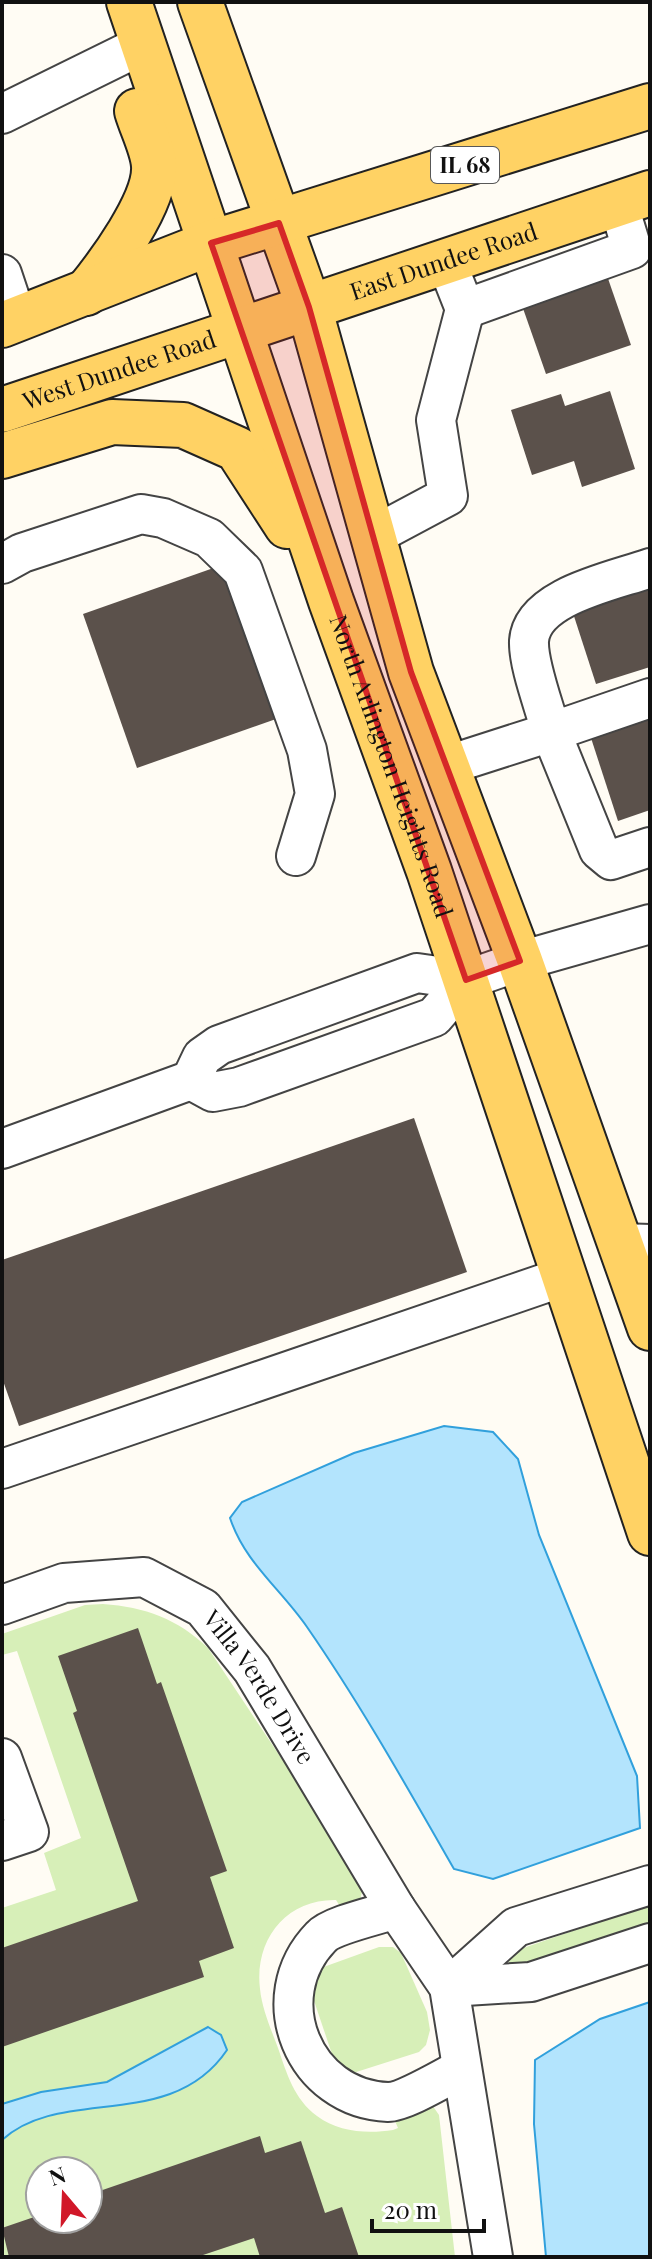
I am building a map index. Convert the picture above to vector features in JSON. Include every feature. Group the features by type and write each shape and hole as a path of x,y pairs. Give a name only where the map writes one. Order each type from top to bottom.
{"main road":[{"path":"85,295 119,253 145,197 154,167 132,50 104,2"},
{"name":"North Arlington Heights Road","path":"129,2 132,50 211,243 331,601 466,980 650,1533"},
{"path":"200,2 309,307 411,672 520,961 635,1244 650,1328"},
{"name":"IL 68","path":"10,322 211,243 650,106"},
{"name":"East Dundee Road","path":"238,330 634,198"},
{"name":"West Dundee Road","path":"2,410 238,330"},
{"path":"2,456 112,422 183,425 225,443 237,449 263,485 331,601"}],"street":[{"path":"2,114 132,50"},
{"path":"465,309 632,249 634,198"},
{"path":"375,535 448,496 436,420 465,309 446,261"},
{"path":"2,274 10,322"},
{"path":"2,564 22,553 141,514 163,518 209,538 243,571 307,750 315,794 296,856"},
{"path":"650,568 551,604 534,622 529,643 551,732 599,850 611,860 650,847"},
{"path":"445,766 650,698"},
{"path":"2,1149 191,1080 213,1092 239,1087 434,1017 466,980 520,961 650,924"},
{"path":"2,1469 563,1277"},
{"name":"Villa Verde Drive","path":"2,1605 64,1583 144,1577 203,1608 252,1669 396,1909 449,1987 493,2257"},
{"path":"2,1758 29,1832 2,1841"},
{"path":"449,1987 516,1927 650,1885"},
{"path":"396,1909 323,1934 300,1966 291,2004 299,2042 321,2075 353,2095 392,2102 461,2069"},
{"path":"449,1987 531,1982 650,1943"}],"highlighted area":[{"path":"279,223 309,307 411,672 520,961 466,980 211,243"}],"green space":[{"path":"103,1604 160,1616 185,1629 208,1648 357,1872 362,1892 359,1905 343,1911 336,1900 302,1907 288,1915 268,1939 262,1954 259,1971 263,2004 292,2085 302,2102 317,2116 334,2126 353,2130 373,2132 398,2128 395,2121 428,2099 439,2115 455,2257 2,2257 2,1908 56,1890 44,1853 81,1838 17,1651 2,1655 2,1634 85,1605"},
{"path":"650,1904 650,1924 516,1969 508,1965 512,1952"},
{"path":"379,1947 393,1947 401,1953 427,2012 430,2030 426,2045 419,2052 350,2074 333,2057 310,1989 318,1969"}],"water":[{"path":"444,1426 493,1432 518,1459 539,1535 637,1776 640,1828 493,1879 454,1869 346,1686 297,1613 245,1549 230,1518 242,1502 354,1453"},
{"path":"650,2002 650,2257 546,2257 534,2124 535,2060 600,2019"},
{"path":"208,2027 221,2035 227,2050 204,2075 177,2091 116,2106 55,2114 27,2124 2,2140 2,2104 41,2092 107,2082"}],"building":[{"path":"604,267 631,345 546,374 519,297"},
{"path":"610,391 635,469 582,487 574,461 532,475 511,410 561,394 565,406"},
{"path":"222,565 276,719 137,768 83,614"},
{"path":"650,582 650,667 596,684 571,607"},
{"path":"650,718 650,810 618,821 591,738"},
{"path":"414,1118 467,1272 19,1426 2,1378 2,1260"},
{"path":"138,1628 157,1684 161,1682 227,1871 210,1877 234,1948 199,1961 204,1977 2,2047 2,1948 138,1901 73,1713 77,1711 58,1656"},
{"path":"260,2136 265,2153 301,2141 325,2213 342,2207 359,2257 260,2257 254,2238 197,2257 9,2257 2,2228 24,2220 24,2235 104,2235 104,2190"}]}
